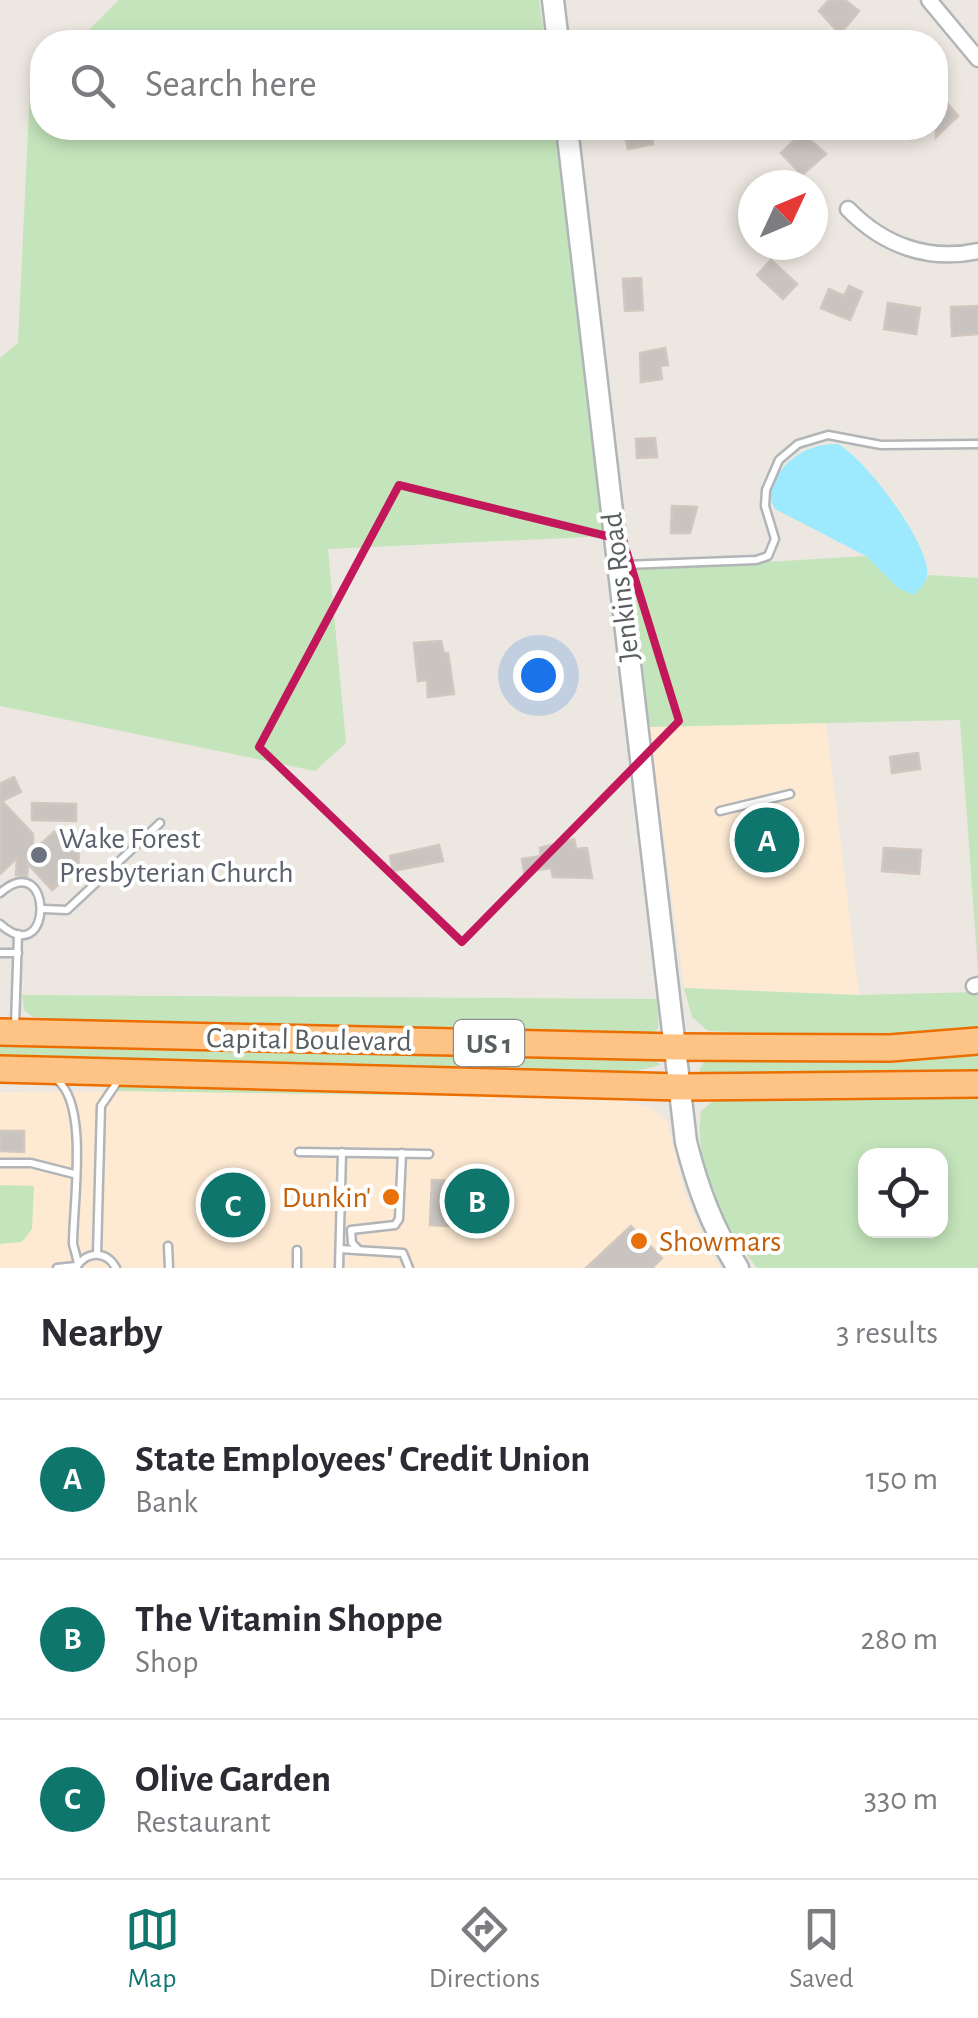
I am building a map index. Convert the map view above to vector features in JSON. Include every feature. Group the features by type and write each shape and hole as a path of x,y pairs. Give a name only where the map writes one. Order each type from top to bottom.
{"highway":[{"name":"Capital Boulevard","path":"7,1032 678,1047 890,1048 978,1040"},
{"name":"Capital Boulevard","path":"0,1070 680,1086 978,1084"}],"street":[{"path":"553,0 557,30"},
{"path":"928,0 978,59"},
{"name":"Jenkins Road","path":"569,140 678,1047 686,1142 700,1198 715,1233 738,1268"},
{"path":"848,209 867,228 903,248 941,256 978,251"}],"lane":[{"path":"618,566 636,562 756,560 768,556 776,539 765,506 766,490 779,460 798,444 828,435 880,445 978,444"},
{"path":"720,811 790,794"},
{"path":"44,909 67,910 160,823"},
{"path":"0,893 11,885 26,885 39,894 44,909 38,924 18,933"},
{"path":"0,924 18,933"},
{"path":"7,1032 18,933"},
{"path":"0,953 18,953"},
{"path":"44,1070 69,1091 77,1114 73,1244 77,1266"},
{"path":"97,1254 102,1106 113,1084 127,1073"},
{"path":"299,1152 429,1154"},
{"path":"339,1268 342,1152"},
{"path":"360,1250 352,1243 351,1230 394,1225 400,1220 402,1153"},
{"path":"0,1163 31,1164 74,1174"},
{"path":"168,1246 169,1268"},
{"path":"340,1249 403,1253 409,1268"},
{"path":"297,1250 297,1268"},
{"path":"56,1268 77,1266 97,1254"},
{"path":"97,1254 117,1268"}],"highlighted area":[{"path":"399,485 623,540 679,721 462,942 259,747"}],"shaded area":[{"path":"826,721 859,995 684,988 649,727"},
{"path":"0,1092 614,1098 650,1107 667,1121 685,1193 706,1244 721,1268 0,1268"}],"green space":[{"path":"119,0 539,0 543,30 89,30"},
{"path":"30,88 30,140 560,140 609,536 328,549 346,743 315,771 0,706 0,358 18,343"},
{"path":"866,556 897,587 926,581 928,575 978,578 978,971 960,720 649,727 629,570"},
{"path":"684,988 858,995 978,992 978,1033 838,1037 708,1031 692,1017"},
{"path":"22,995 659,999 658,1028 651,1037 180,1026 33,1017 24,1010"},
{"path":"0,1038 652,1057 660,1065 633,1072 371,1072 0,1063"},
{"path":"978,1050 978,1072 704,1075 699,1070 705,1060 834,1059"},
{"path":"123,1084 461,1089 614,1098 113,1091"},
{"path":"978,1093 978,1268 757,1268 733,1233 714,1194 702,1153 701,1111 720,1096"},
{"path":"0,1185 34,1186 32,1229 22,1242 0,1244"}],"water":[{"path":"838,444 878,482 915,538 927,573 924,584 913,595 897,587 866,556 775,509 769,497 778,475 794,458 814,447"}],"building":[{"path":"829,0 845,0 859,11 843,30 836,30 819,11"},
{"path":"948,104 958,116 948,126"},
{"path":"626,140 652,140 653,144 628,149"},
{"path":"795,140 810,140 826,154 808,170 797,170 781,153"},
{"path":"771,260 797,284 783,299 757,275"},
{"path":"641,278 643,310 625,311 623,279"},
{"path":"849,286 862,292 850,320 821,308 829,289 844,296"},
{"path":"888,303 920,308 916,334 884,329"},
{"path":"978,306 978,334 952,336 951,307"},
{"path":"665,348 668,365 660,366 662,379 641,382 640,353"},
{"path":"655,438 657,457 637,458 636,439"},
{"path":"672,506 697,507 690,533 671,533"},
{"path":"441,641 444,653 448,653 454,694 428,697 427,680 418,681 414,643"},
{"path":"918,753 920,769 892,773 890,757"},
{"name":"Wake Forest Presbyterian Church","path":"14,777 21,792 2,801 33,834 33,851 54,832 79,854 78,869 52,890 28,864 27,876 16,875 17,858 0,874 0,784"},
{"path":"32,803 76,804 76,821 32,820"},
{"path":"771,806 773,815 785,811 794,844 789,845 792,864 762,873 758,861 749,864 739,828 752,824 749,811"},
{"path":"574,839 576,849 587,848 592,878 553,877 551,868 524,872 522,859 541,856 540,848"},
{"path":"439,845 443,861 393,871 390,856"},
{"path":"884,848 921,850 919,874 882,871"},
{"path":"0,1131 24,1131 24,1152 0,1151"},
{"path":"230,1171 242,1171 242,1180 253,1180 253,1185 258,1186 262,1211 258,1228 210,1227 210,1213 204,1213 204,1196 209,1196 213,1176 230,1177"},
{"path":"432,1180 492,1183 491,1222 467,1221 467,1227 430,1225"},
{"path":"631,1226 662,1258 652,1268 586,1268"}],"place":[{"name":"State Employees' Credit Union","path":"767,840"},
{"name":"Wake Forest Presbyterian Church","path":"39,855"},
{"name":"Dunkin'","path":"391,1197"},
{"name":"The Vitamin Shoppe","path":"477,1201"},
{"name":"Olive Garden","path":"233,1205"},
{"name":"Showmars","path":"639,1241"}]}
